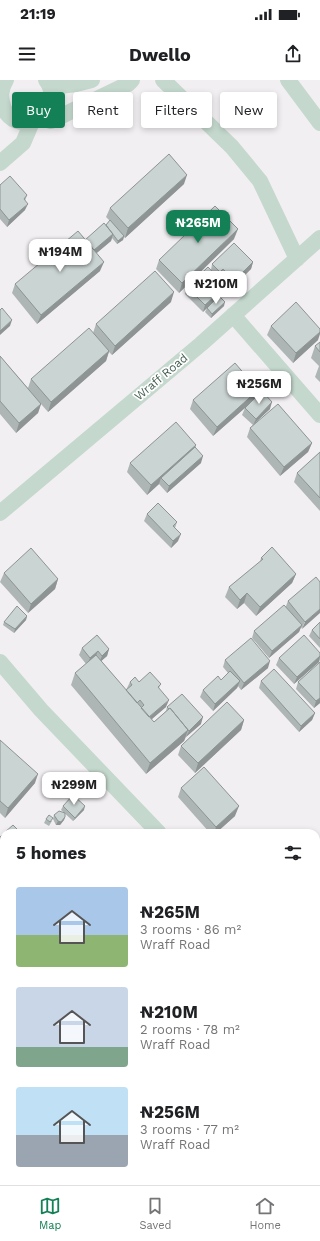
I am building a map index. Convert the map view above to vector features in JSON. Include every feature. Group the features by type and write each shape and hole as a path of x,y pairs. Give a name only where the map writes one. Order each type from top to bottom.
{"street":[{"path":"48,84 76,84 92,80"},
{"path":"65,114 128,84 132,80"},
{"path":"163,80 232,147 260,181 297,259"},
{"path":"288,80 320,123"},
{"path":"2,86 0,102 7,114 12,117"},
{"path":"0,163 24,143 32,128"},
{"name":"Wraff Road","path":"0,512 233,315 320,238"},
{"path":"233,315 320,415"},
{"path":"0,662 42,710 155,829"}],"building":[{"path":"169,154 187,175 128,228 110,208"},
{"path":"10,176 27,195 24,199 28,204 9,220 0,209 0,185"},
{"path":"215,206 238,229 182,283 159,260"},
{"path":"110,220 124,236 118,241 106,225"},
{"path":"104,223 113,234 94,250 85,240"},
{"path":"78,231 104,262 41,315 15,284"},
{"path":"234,243 253,262 234,281 223,269 220,272 212,264"},
{"path":"208,267 226,286 205,305 187,287"},
{"path":"155,271 174,292 115,346 96,324"},
{"path":"219,296 225,302 212,314 207,308"},
{"path":"296,302 320,329 320,332 296,353 271,326"},
{"path":"2,308 12,320 0,331 0,310"},
{"path":"89,328 109,351 51,402 31,379"},
{"path":"320,342 320,352 315,346"},
{"path":"0,356 41,404 19,423 0,401"},
{"path":"235,363 258,390 217,427 193,400"},
{"path":"262,391 272,402 256,419 245,408"},
{"path":"278,404 312,443 284,467 250,428"},
{"path":"176,422 196,445 151,485 130,463"},
{"path":"195,447 203,456 169,486 161,478"},
{"path":"320,452 320,498 297,473"},
{"path":"158,503 177,522 173,526 181,534 173,541 147,514"},
{"path":"272,547 296,574 260,607 247,593 240,600 229,587 263,559 261,558"},
{"path":"31,548 58,579 31,604 4,573"},
{"path":"316,577 320,582 320,609 305,622 288,601"},
{"path":"284,605 302,625 272,651 254,631"},
{"path":"17,606 27,616 15,629 4,622"},
{"path":"320,622 320,639 312,630"},
{"path":"97,635 109,649 102,656 98,651 90,658 82,648"},
{"path":"304,635 320,653 320,656 297,677 279,658"},
{"path":"251,638 270,661 244,683 225,660"},
{"path":"96,655 154,722 170,708 188,730 150,763 75,673"},
{"path":"320,662 320,698 316,701 298,682"},
{"path":"274,669 315,713 301,726 261,681"},
{"path":"230,671 240,681 215,704 203,690 218,676 221,680"},
{"path":"150,672 161,684 158,687 169,700 149,717 141,708 144,705 140,700 137,703 126,690 132,685 130,682 135,677 139,682"},
{"path":"182,694 203,717 189,731 170,708 169,709 167,707"},
{"path":"227,702 244,720 198,763 181,746"},
{"path":"0,740 38,774 8,808 0,801"},
{"path":"204,767 239,806 216,827 181,788"},
{"path":"73,795 85,806 75,818 63,806"},
{"path":"59,811 65,813 65,817 61,822 58,821 54,815"},
{"path":"49,815 53,818 50,822 46,819"},
{"path":"13,825 17,829 8,829"}]}
